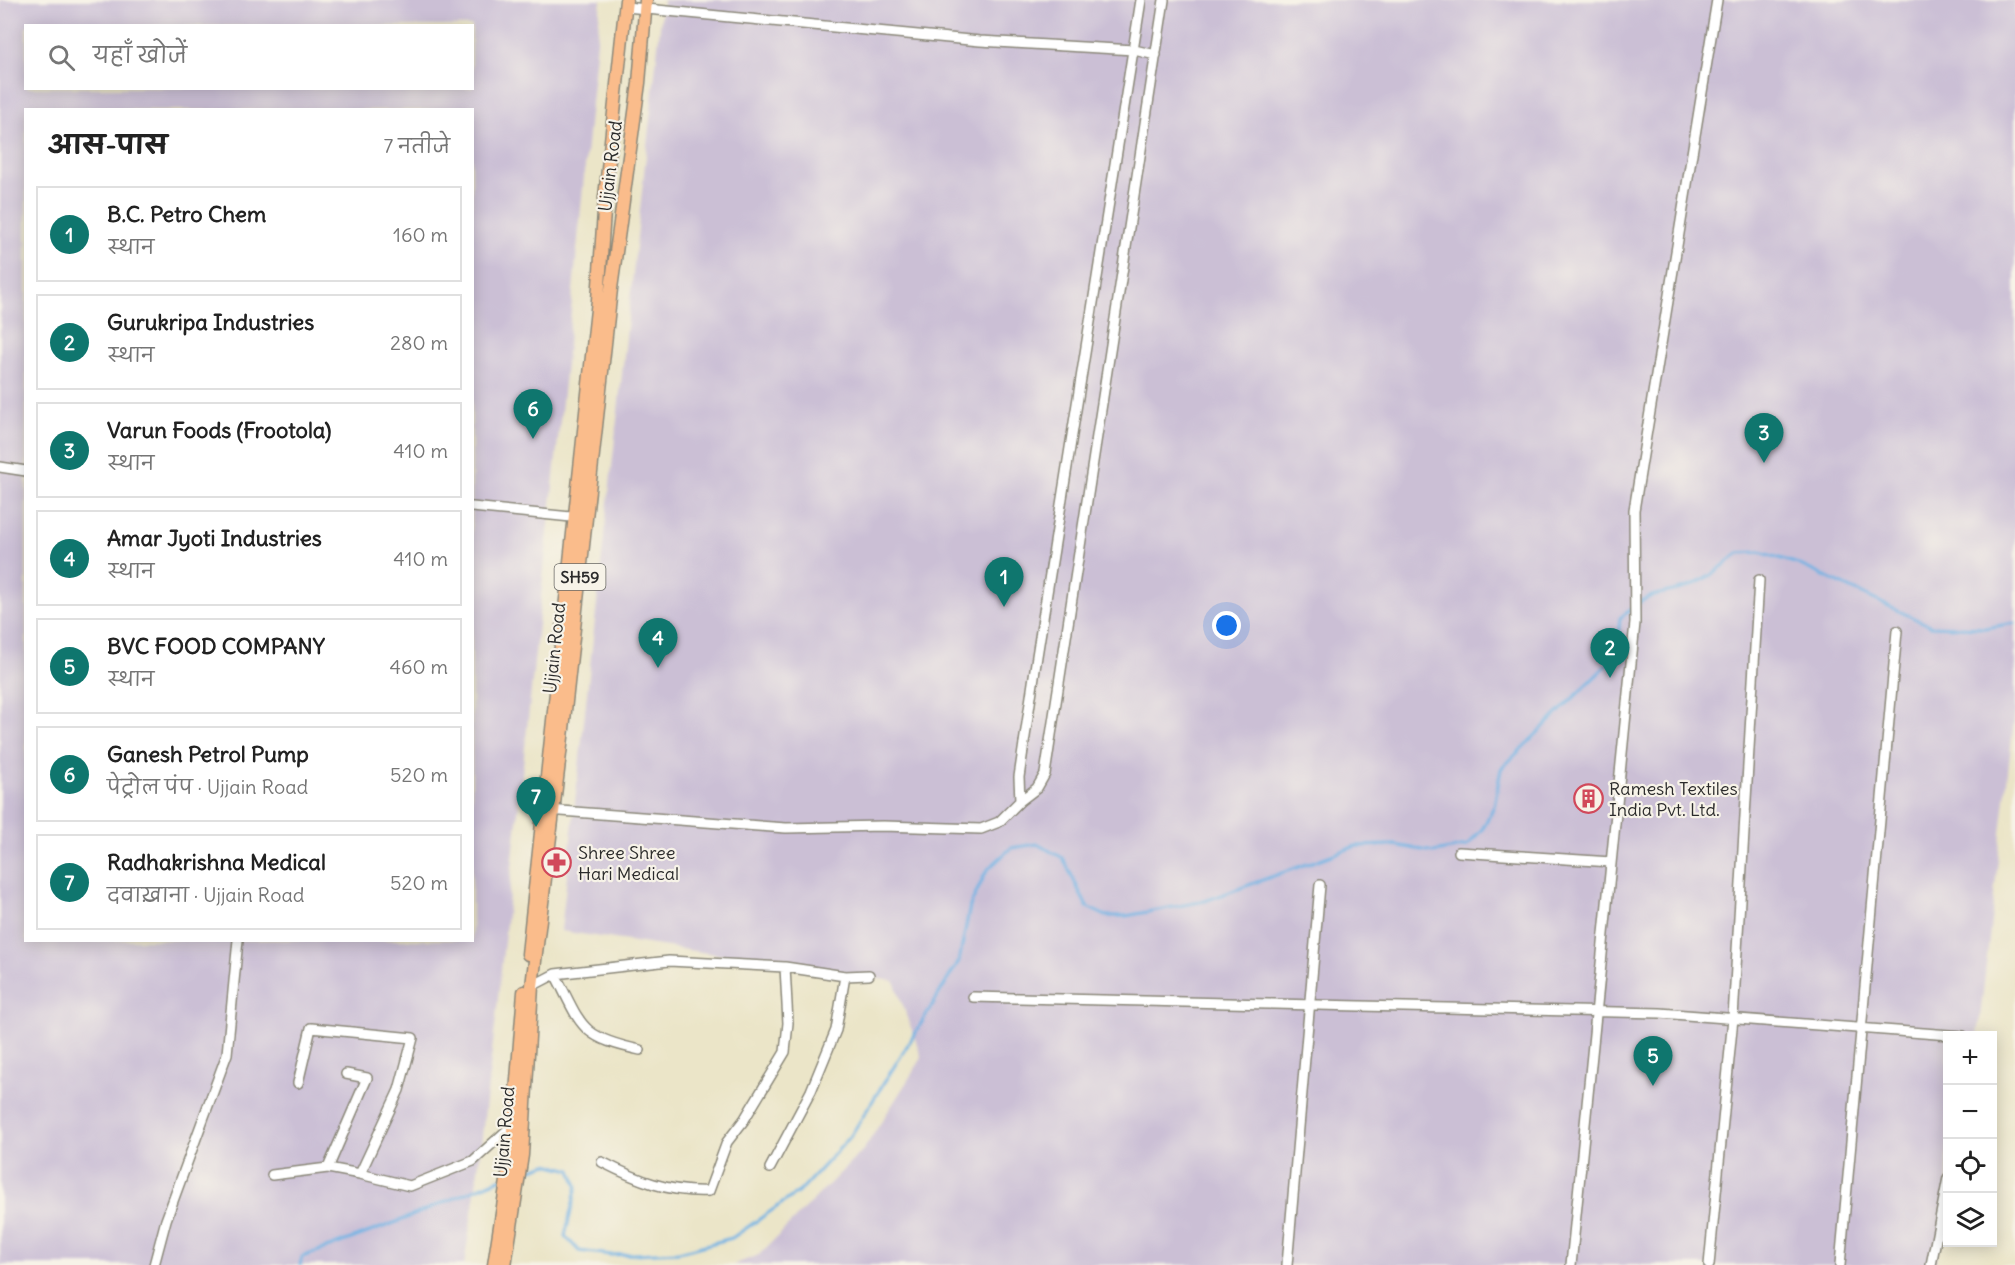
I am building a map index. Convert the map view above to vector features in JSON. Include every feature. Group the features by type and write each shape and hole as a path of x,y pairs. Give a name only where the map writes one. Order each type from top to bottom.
{"main road":[{"name":"Ujjain Road","path":"517,1155 514,1124 580,518 626,3"},
{"name":"Ujjain Road","path":"580,518 639,83 645,4"},
{"name":"Ujjain Road","path":"505,1265 548,810"},
{"name":"Ujjain Road","path":"494,1265 513,1187"}],"street":[{"path":"1020,801 1019,777 1037,656 1141,0"},
{"path":"548,810 786,828 883,826 981,829 999,822 1037,788 1046,774 1164,0"},
{"path":"1571,1265 1635,623 1637,589 1634,510 1717,0"},
{"path":"626,3 980,41 1134,50 1156,54"},
{"path":"0,467 24,471"},
{"path":"474,507 580,518"},
{"path":"1709,1265 1733,1018 1759,580"},
{"path":"1840,1265 1864,1027 1898,631"},
{"path":"1459,852 1611,862"},
{"path":"1287,1265 1320,885"},
{"path":"154,1265 166,1220 227,1054 238,942"},
{"path":"532,986 555,974 669,961 785,967 845,976 869,975"},
{"path":"602,1162 638,1181 668,1189 709,1191 727,1142 744,1120 785,1052 788,1023 785,967"},
{"path":"555,974 574,1016 589,1034 605,1042 640,1050"},
{"path":"770,1168 811,1091 836,1030 845,976"},
{"path":"973,997 1596,1012 1733,1018 1943,1033"},
{"path":"298,1083 311,1028 412,1038 399,1090 360,1174"},
{"path":"328,1168 367,1078 346,1074"},
{"path":"272,1175 328,1168 410,1186 472,1161 514,1124"},
{"path":"1931,1265 1944,1193"}],"shaded area":[{"path":"0,0 601,0 565,374 495,1026 464,1265 0,1265"},
{"path":"663,0 2015,0 2015,711 1978,1031 1943,1031 1943,1224 1935,1265 733,1265 759,1255 864,1149 922,1058 894,981 561,931"}],"waterway":[{"path":"1636,605 1653,596 1700,582 1739,553 1760,552 1798,564 1931,626 1985,628 2015,623"},
{"path":"523,1172 547,1164 571,1170 577,1186 565,1236 579,1251 611,1255 679,1252 732,1238 800,1191 850,1137 959,961 970,906 987,870 1011,848 1037,844 1063,858 1087,907 1106,916 1126,916 1205,901 1356,846 1395,845 1434,852 1467,846 1483,828 1494,806 1501,769 1616,656 1620,618 1631,609"},
{"path":"300,1265 302,1257 397,1222 505,1177"}],"place":[{"name":"Ganesh Petrol Pump","path":"533,439"},
{"name":"Varun Foods (Frootola)","path":"1764,463"},
{"name":"B.C. Petro Chem","path":"1004,607"},
{"name":"Amar Jyoti Industries","path":"658,668"},
{"name":"Gurukripa Industries","path":"1610,678"},
{"name":"Ramesh Textiles India Pvt. Ltd.","path":"1588,798"},
{"name":"Radhakrishna Medical","path":"536,827"},
{"name":"Shree Shree Hari Medical","path":"557,862"},
{"name":"BVC FOOD COMPANY","path":"1653,1086"}]}
